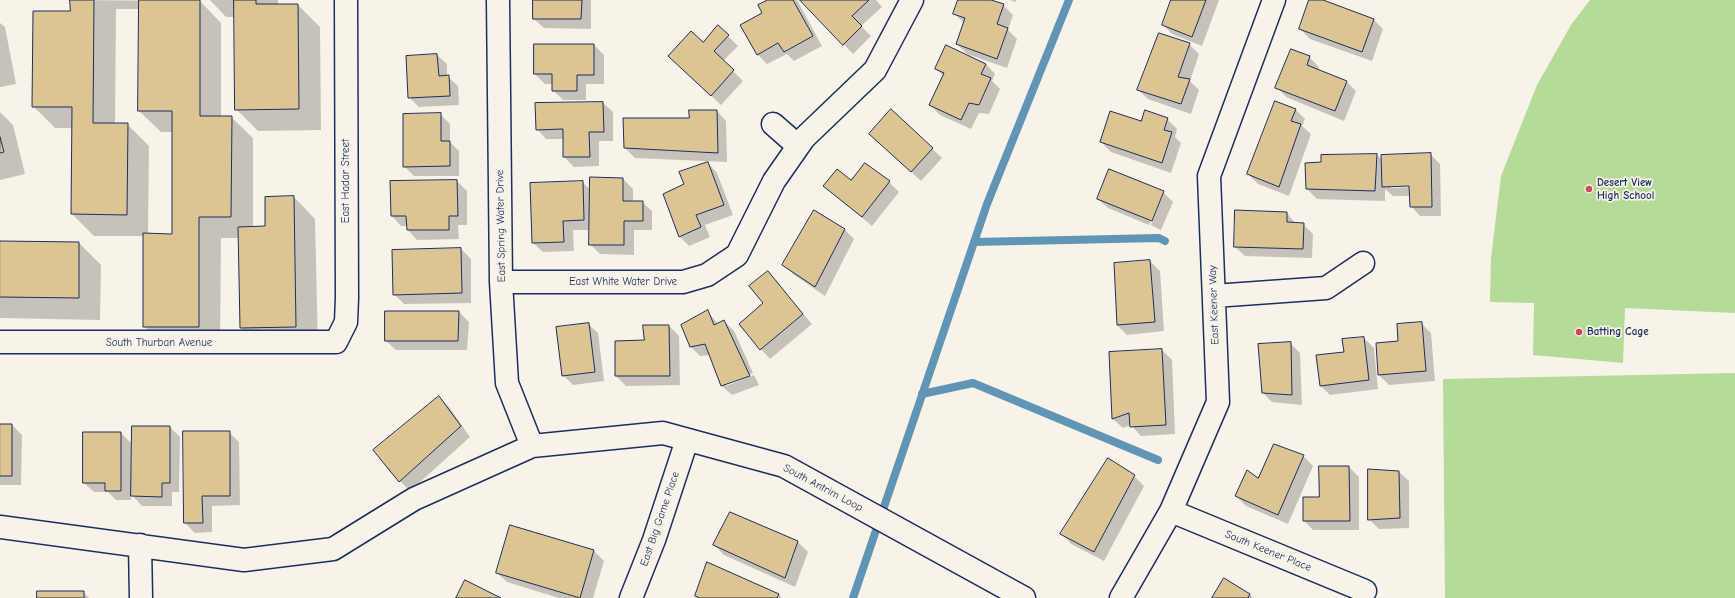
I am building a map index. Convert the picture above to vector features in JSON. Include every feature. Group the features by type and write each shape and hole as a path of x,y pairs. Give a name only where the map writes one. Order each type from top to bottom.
{"street":[{"name":"East Hadar Street","path":"318,344 336,342 346,322 346,0"},
{"name":"East Spring Water Drive","path":"498,0 501,282 507,383 532,446"},
{"name":"East White Water Drive","path":"501,282 683,282 708,275 737,255 774,182 798,146 804,138 874,70 912,0"},
{"name":"East Keener Way","path":"1121,598 1171,512 1218,402 1209,176 1274,0"},
{"path":"773,124 798,146"},
{"path":"1214,296 1326,288 1363,263"},
{"name":"South Thurban Avenue","path":"0,342 318,344"},
{"name":"South Antrim Loop","path":"0,527 244,560 333,549 414,499 532,446 663,433 784,466 1024,598"},
{"name":"East Big Game Place","path":"631,598 654,540 687,440"},
{"name":"South Keener Place","path":"1171,512 1364,591"},
{"path":"140,545 141,598"}],"green space":[{"path":"1590,0 1735,0 1735,313 1625,308 1623,363 1533,355 1534,303 1490,302 1491,258 1501,176 1537,85 1571,25"},
{"path":"1735,373 1735,598 1445,598 1443,379"}],"building":[{"path":"70,0 94,0 93,123 128,123 127,215 71,214 72,107 32,107 33,11 70,11"},
{"path":"139,0 200,0 200,116 232,116 231,217 199,217 199,327 143,327 143,233 172,234 172,111 138,111"},
{"path":"234,0 256,0 256,4 298,4 299,109 235,110"},
{"path":"533,0 582,0 581,19 533,19"},
{"path":"768,0 793,0 813,36 784,52 778,43 757,55 740,25 762,13 758,5"},
{"path":"800,0 869,0 852,16 862,26 843,45"},
{"path":"958,0 991,0 1004,4 997,24 1008,28 997,59 956,44 965,18 953,14"},
{"path":"1171,0 1206,0 1192,37 1162,25"},
{"path":"1309,0 1323,0 1374,19 1362,52 1299,29"},
{"path":"718,25 729,35 714,51 734,70 711,96 668,56 691,31 703,42"},
{"path":"1159,33 1190,43 1178,77 1190,79 1181,104 1137,90"},
{"path":"534,44 594,44 594,75 577,75 577,91 552,91 552,74 534,74"},
{"path":"946,45 986,64 981,74 991,78 979,105 969,103 961,120 929,105 944,73 935,69"},
{"path":"1291,49 1310,56 1307,65 1347,81 1335,111 1275,88"},
{"path":"437,54 439,76 449,75 450,96 408,98 406,56"},
{"path":"1275,101 1296,109 1291,121 1301,124 1279,187 1247,174"},
{"path":"603,102 604,132 589,132 590,157 563,157 563,129 536,130 535,103"},
{"path":"891,109 933,148 911,172 869,134"},
{"path":"689,110 717,110 718,153 624,148 623,118 689,118"},
{"path":"1145,110 1168,118 1164,130 1172,132 1162,163 1100,142 1110,111 1141,121"},
{"path":"441,113 441,141 450,141 450,166 403,167 403,114"},
{"path":"0,137 4,152 0,153"},
{"path":"1431,153 1432,207 1410,207 1409,186 1382,187 1381,155"},
{"path":"1377,154 1375,191 1306,189 1305,163 1321,162 1321,155"},
{"path":"708,162 724,205 696,215 701,227 679,237 663,194 684,184 679,172"},
{"path":"865,163 890,181 862,217 823,186 837,169 851,180"},
{"path":"1109,169 1164,191 1152,221 1097,199"},
{"path":"590,177 623,178 623,201 643,201 643,221 624,221 624,245 589,245"},
{"path":"457,180 458,216 449,216 449,230 407,230 406,216 391,216 390,181"},
{"path":"583,181 584,220 563,221 564,242 532,243 530,183"},
{"path":"294,196 296,327 240,328 238,227 265,226 265,197"},
{"path":"814,210 845,229 815,287 782,265"},
{"path":"1235,210 1287,212 1287,222 1304,223 1303,249 1234,247"},
{"path":"0,241 79,242 79,298 0,297"},
{"path":"461,248 462,293 393,295 392,250"},
{"path":"1150,260 1155,322 1117,325 1114,263"},
{"path":"768,271 803,314 760,350 739,324 763,303 749,286"},
{"path":"708,310 714,325 724,320 750,376 721,386 705,344 690,347 681,325"},
{"path":"385,311 459,311 458,341 385,341"},
{"path":"1422,322 1426,371 1378,375 1376,343 1398,341 1397,324"},
{"path":"589,323 595,372 562,376 556,327"},
{"path":"643,325 669,325 670,376 615,376 615,341 644,340"},
{"path":"1364,337 1369,380 1320,386 1316,355 1344,352 1342,339"},
{"path":"1291,342 1292,395 1262,393 1258,344"},
{"path":"1162,349 1166,425 1130,427 1129,413 1112,419 1109,352"},
{"path":"439,396 461,426 399,482 373,450"},
{"path":"0,424 12,424 12,476 0,476"},
{"path":"132,426 170,426 170,483 162,483 162,497 131,496"},
{"path":"183,431 230,431 230,496 202,496 203,523 184,523"},
{"path":"83,432 121,432 121,491 105,491 105,483 83,483"},
{"path":"1274,444 1304,455 1278,515 1235,496 1247,470 1258,478"},
{"path":"1108,458 1135,475 1094,552 1060,534"},
{"path":"1319,466 1349,466 1350,521 1303,521 1303,497 1319,497"},
{"path":"1368,469 1399,471 1400,518 1368,520"},
{"path":"730,512 798,541 785,578 713,545"},
{"path":"510,525 594,550 580,598 496,573"},
{"path":"707,562 779,594 777,598 700,598 695,596"},
{"path":"1224,578 1250,594 1248,598 1212,598"},
{"path":"465,580 501,598 456,598"},
{"path":"37,591 84,591 84,598 37,598"}],"waterway":[{"path":"853,598 987,204 1069,0"},
{"path":"974,242 1159,238 1165,241"},
{"path":"922,394 973,383 1158,460"}],"place":[{"name":"Desert View High School","path":"1589,189"},
{"name":"Batting Cage","path":"1579,332"}]}
